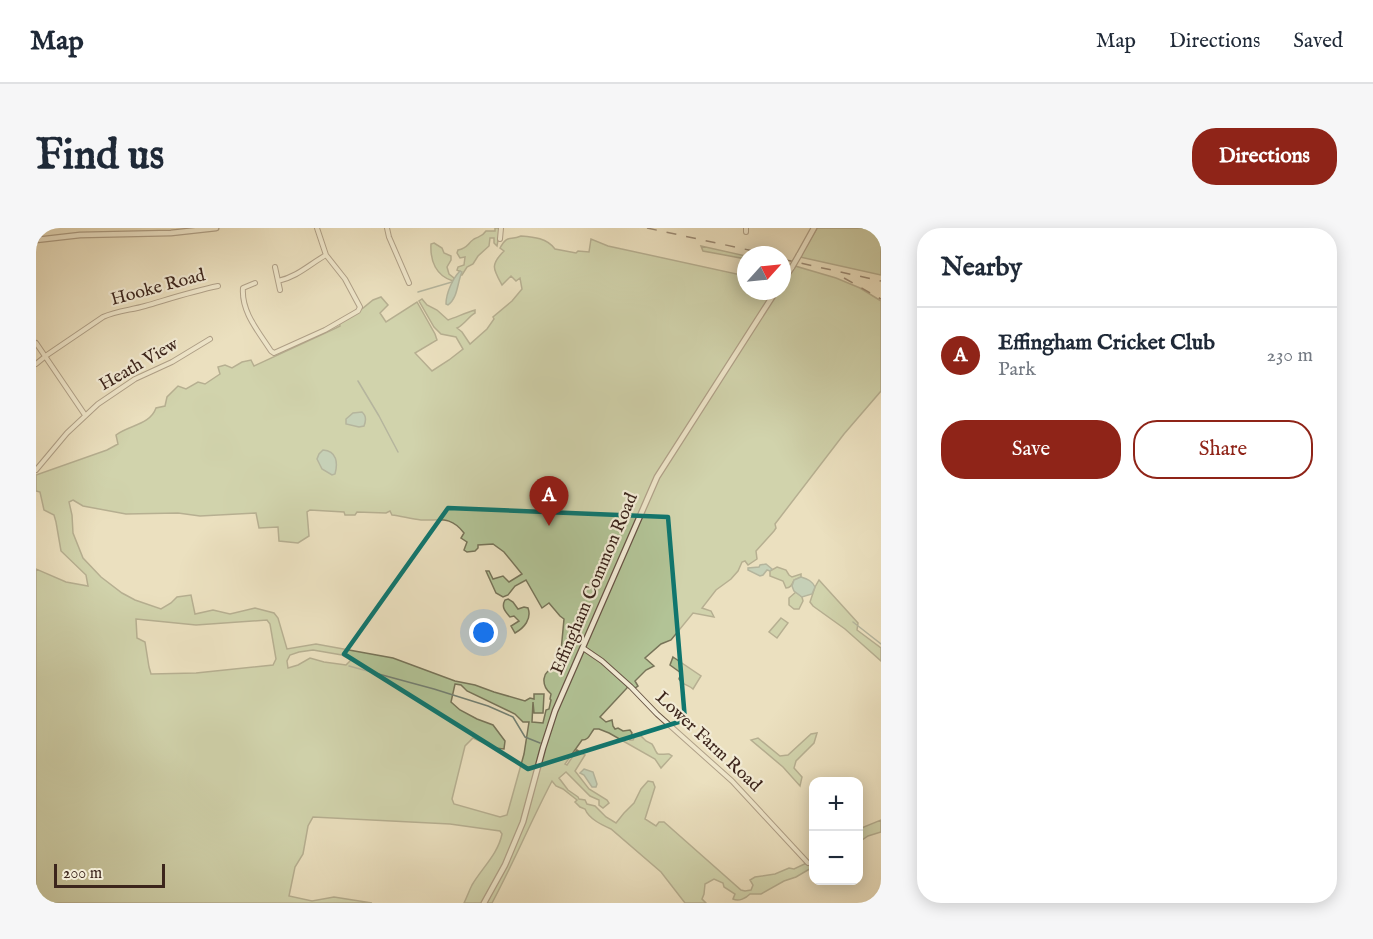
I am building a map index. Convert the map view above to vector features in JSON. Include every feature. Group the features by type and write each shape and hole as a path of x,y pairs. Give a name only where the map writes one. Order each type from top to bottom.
{"street":[{"path":"94,228 94,235"},
{"path":"36,240 66,236 216,228"},
{"path":"255,283 243,288 244,305 271,351 275,353 325,330 359,310 360,306 353,292 327,255 317,228"},
{"path":"387,228 409,283"},
{"path":"500,239 501,228"},
{"path":"791,268 814,228"},
{"path":"278,281 302,272 327,255"},
{"path":"275,267 280,290"},
{"name":"Hooke Road","path":"36,364 107,315 141,308 196,290 218,286"},
{"name":"Effingham Common Road","path":"484,903 505,865 523,822 549,728 567,683 657,477 771,300"},
{"name":"Heath View","path":"36,470 85,415 135,379 172,362 210,339"},
{"path":"36,343 85,415"},
{"name":"Lower Farm Road","path":"583,648 609,667 657,714 732,781 808,863"}],"highlighted area":[{"path":"448,508 668,517 685,720 528,769 344,654"}],"shaded area":[{"path":"495,228 500,228 497,246 494,238 490,238 489,246 460,275 461,272 457,270 458,267 464,265 465,257 460,258 458,250 466,247 486,231 495,231"},
{"path":"817,228 881,228 881,275 800,257"},
{"path":"521,236 531,237 548,242 555,249 576,253 578,251 589,252 591,239 608,246 737,274 737,300 791,300 791,272 795,266 836,278 860,288 881,301 881,391 844,434 775,524 774,531 756,551 757,559 748,565 745,561 742,562 738,571 716,590 702,608 711,611 714,617 693,613 671,640 661,644 645,658 654,666 646,670 635,681 638,686 635,688 628,683 627,688 600,717 606,722 612,720 615,729 630,730 632,733 630,740 633,740 635,736 641,736 652,744 657,754 672,756 661,768 655,759 609,733 594,729 588,738 582,740 565,764 567,765 577,750 585,755 575,771 589,789 609,803 603,808 599,805 599,800 590,796 566,772 559,778 579,799 595,806 616,823 634,803 648,781 653,782 655,787 645,819 656,826 659,822 664,822 741,890 751,890 753,885 750,880 755,877 775,874 789,868 794,869 809,862 809,869 761,894 750,894 740,900 733,899 735,894 724,887 723,883 714,879 705,884 702,899 706,903 685,903 661,872 611,829 593,819 575,802 577,800 552,781 492,903 464,903 472,885 497,848 502,834 500,831 450,824 313,817 308,826 303,854 295,867 289,896 312,901 334,897 372,903 36,903 36,569 66,582 88,586 86,575 61,551 54,515 44,510 40,492 36,491 36,475 118,444 116,435 149,418 156,408 165,406 167,397 178,386 186,389 198,382 205,384 220,374 218,367 225,365 232,368 251,360 254,366 340,326 339,320 381,297 388,305 380,313 386,322 417,302 437,340 415,353 432,371 463,349 456,337 441,334 434,327 419,301 422,299 448,320 475,310 475,313 457,328 470,344 487,329 493,317 522,289 520,278 516,281 511,276 502,285 494,267 504,251 500,248 507,239","holes":["73,500 83,506 126,514 178,513 200,516 256,513 259,528 278,527 279,541 298,543 309,536 307,512 310,510 344,512 345,515 355,515 357,512 386,513 390,511 392,515 414,519 449,521 464,533 461,538 467,542 464,550 475,551 478,545 493,544 504,552 522,574 509,582 503,576 493,579 489,571 486,571 496,593 503,597 508,595 515,586 526,580 542,608 549,603 564,619 561,651 555,669 547,672 544,679 545,687 551,694 551,700 543,723 532,722 533,702 534,713 543,713 544,694 534,694 534,699 530,698 525,701 455,681 393,658 316,644 287,649 278,618 274,613 255,608 230,614 213,610 195,614 191,595 177,597 161,609 135,600 101,577 83,558 73,533 69,502","136,619 196,625 267,620 270,624 276,659 273,665 196,673 151,674 145,642 137,638","313,650 342,655 351,660 346,665 310,658 288,668 287,661 290,655","455,684 515,714 523,722 529,722 524,754 507,815 500,817 454,804 452,799 465,746 473,738 495,748 504,749 505,741 493,725 460,710 451,702"]},
{"path":"434,243 442,248 444,253 451,256 447,267 449,274 454,278 453,281 442,276 435,267 431,250 431,244"},
{"path":"701,246 737,254 737,257 703,251"},
{"path":"460,271 462,272 456,294 448,305 446,300 452,282"},
{"path":"362,412 366,419 364,426 346,424 346,419 353,413"},
{"path":"323,450 334,455 335,474 332,475 322,469 317,459"},
{"path":"766,564 772,569 760,576 748,570 748,568"},
{"path":"777,567 786,570 792,577 801,574 801,577 786,588 783,581 770,576 770,571"},
{"path":"801,577 810,580 814,585 812,594 802,597 794,591 792,586 794,580"},
{"path":"819,580 858,623 857,630 881,648 881,661 845,629 813,606 810,602"},
{"path":"796,592 803,601 799,609 794,609 789,605 789,598"},
{"path":"508,599 518,609 528,608 529,612 526,623 515,633 511,626 519,621 514,616 510,617 504,609 504,602"},
{"path":"781,618 788,623 777,638 769,632"},
{"path":"673,657 701,676 693,689 680,681 681,673 670,665"},
{"path":"817,733 814,743 796,761 794,768 802,777 800,786 783,767 751,740 758,738 780,756 788,755 811,734"},
{"path":"584,769 593,772 596,787 592,787 580,773"},
{"path":"881,820 881,832 863,839 863,827"}],"waterway":[{"path":"418,292 452,282"},
{"path":"358,381 398,452"},
{"path":"853,622 881,644"},
{"path":"349,666 488,706 513,717 525,737 540,743"}],"railway":[{"path":"647,228 737,247"},
{"path":"791,261 881,281"},
{"path":"844,278 881,299"}],"place":[{"name":"Effingham Cricket Club","path":"549,526"}]}
